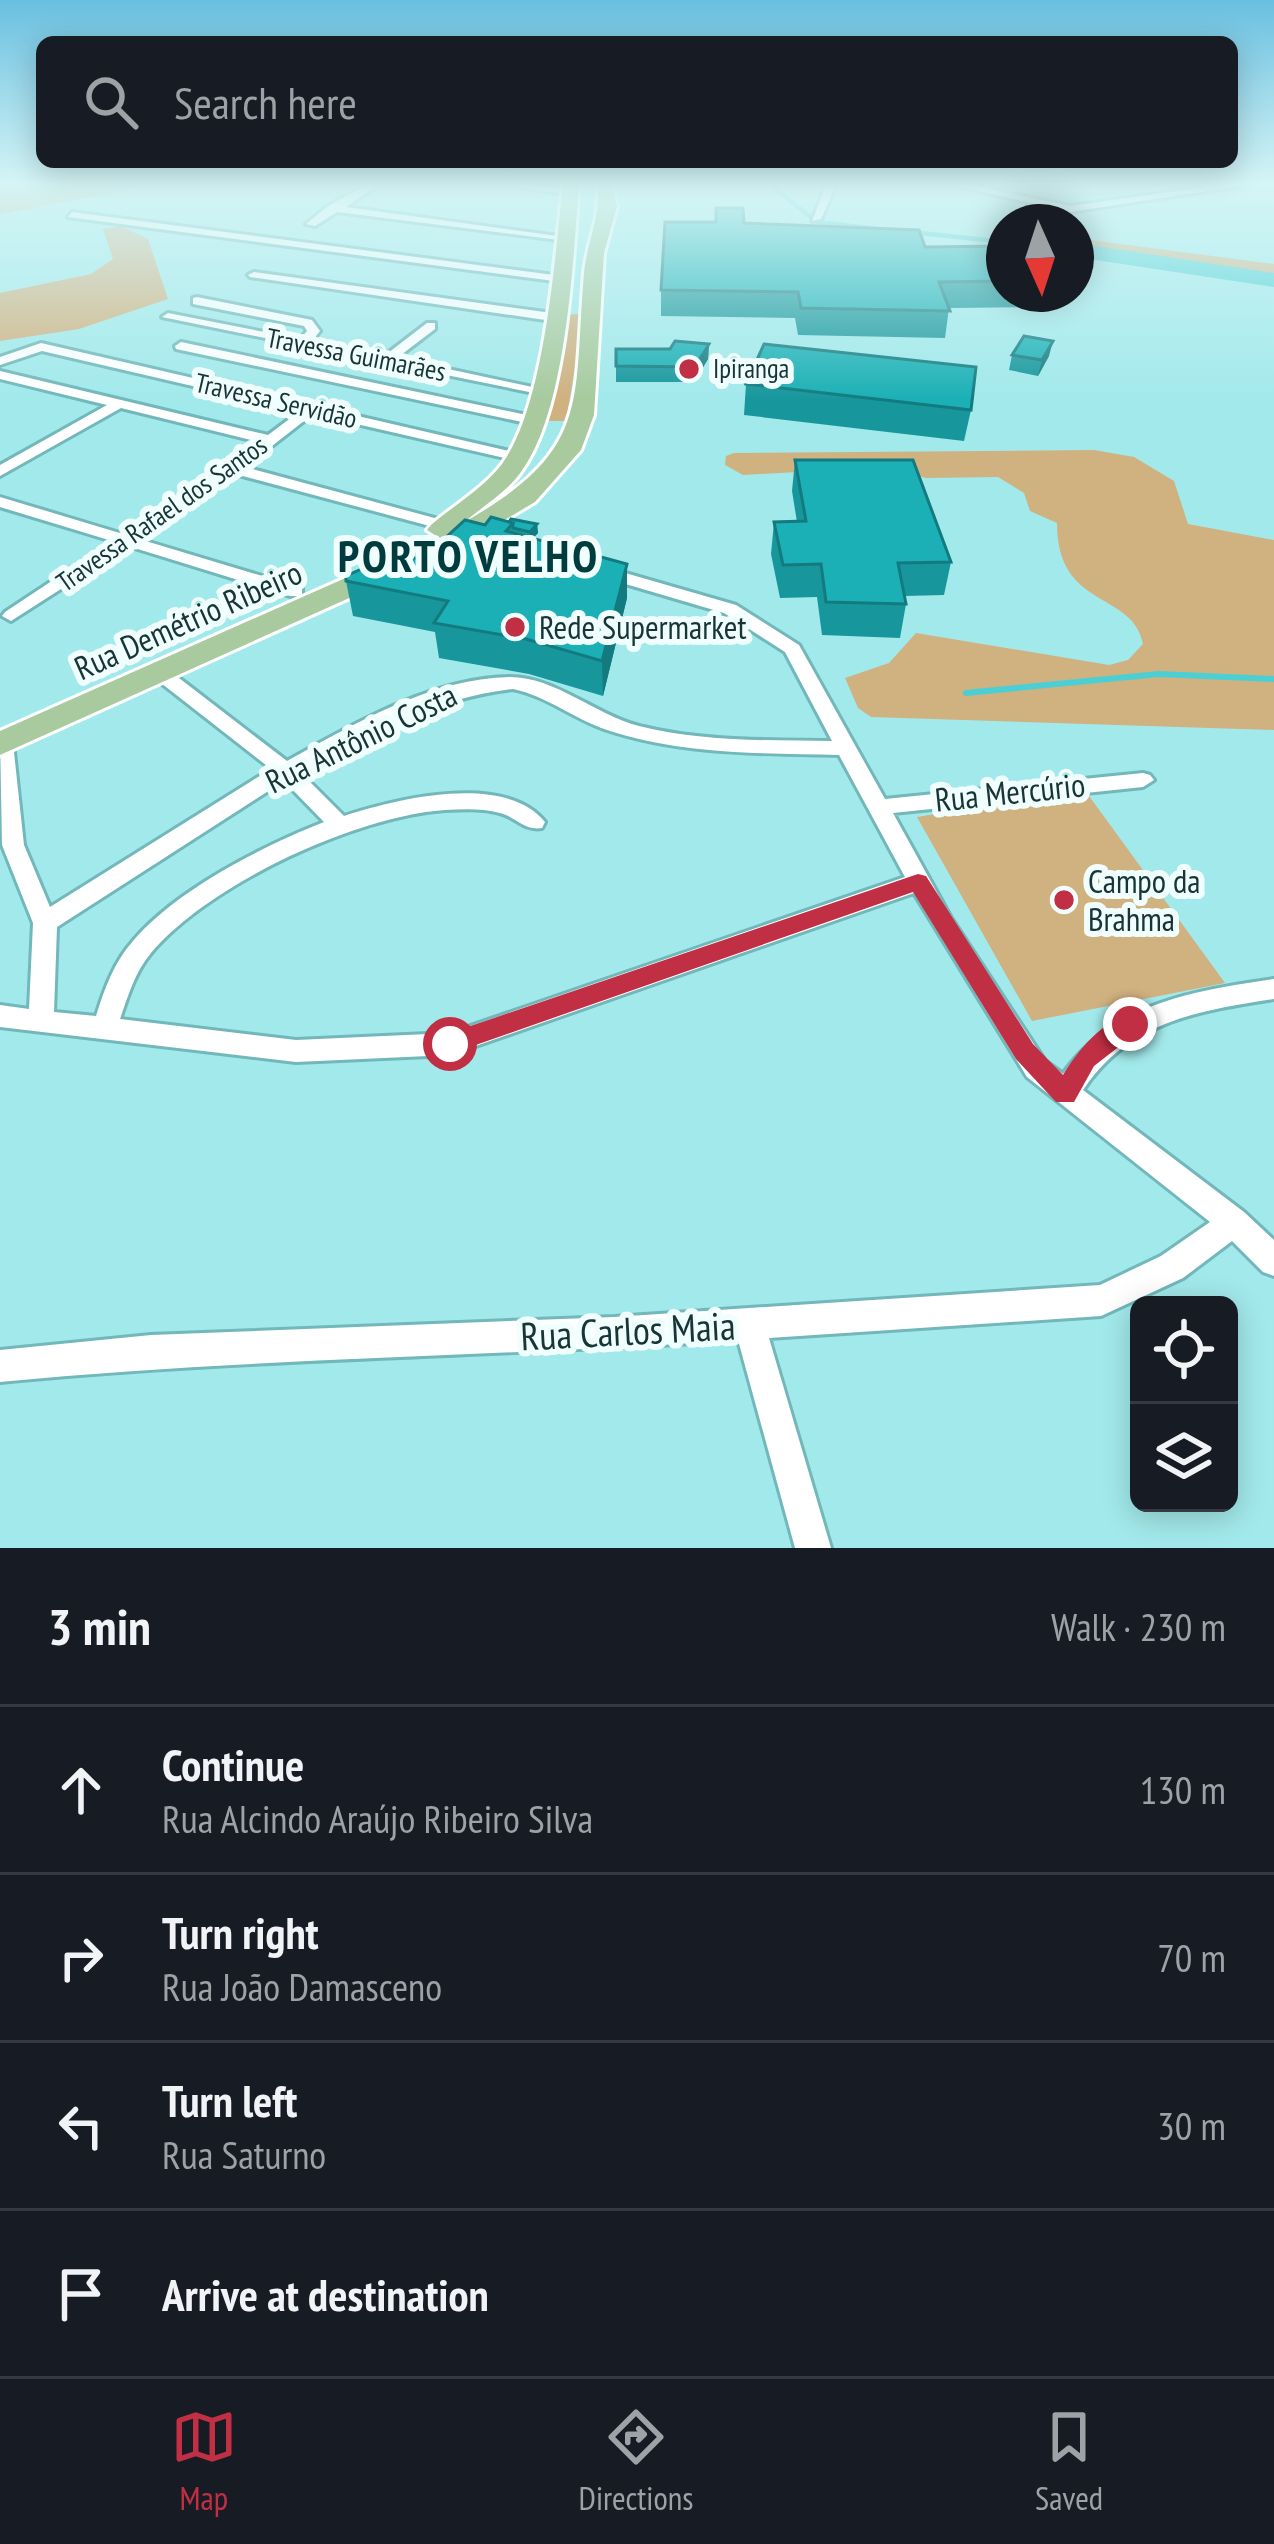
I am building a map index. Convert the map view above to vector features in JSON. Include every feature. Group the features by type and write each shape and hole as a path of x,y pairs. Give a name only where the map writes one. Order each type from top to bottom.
{"main road":[{"path":"460,533 518,457 536,421 565,255"},
{"path":"1,737 296,592 460,533 526,497 569,450 589,376 599,255"},
{"name":"Rua Demétrio Ribeiro","path":"1,737 159,673 460,533"}],"street":[{"path":"380,255 562,279"},
{"path":"254,275 551,317"},
{"path":"197,301 308,323 314,332 303,344"},
{"name":"Travessa Guimarães","path":"168,317 544,391"},
{"path":"385,361 431,326"},
{"path":"182,346 536,421"},
{"name":"Travessa Servidão","path":"0,361 33,347 518,457"},
{"path":"0,375 269,440"},
{"path":"0,471 119,404"},
{"name":"Travessa Rafael dos Santos","path":"11,616 233,470 310,410"},
{"path":"233,470 460,533"},
{"path":"0,502 296,592"},
{"path":"576,565 698,597 780,638 801,660 918,882 1024,1051 1065,1094 1234,1222 1274,1261"},
{"path":"159,673 287,771 340,824"},
{"name":"Rua Antônio Costa","path":"45,922 194,824 287,771 439,697 496,683 532,687 612,725 649,734 849,748"},
{"path":"1,737 13,845 45,922 41,1019"},
{"name":"Rua Mercúrio","path":"876,807 1143,780"},
{"path":"106,1027 117,988 159,930 248,873 340,824 487,800 518,808 534,822"},
{"path":"0,1016 296,1051 450,1044 918,882"},
{"path":"1065,1094 1085,1059 1141,1018 1188,1002 1274,989"},
{"name":"Rua Carlos Maia","path":"0,1366 151,1351 748,1324 1101,1300 1172,1267 1234,1222"},
{"path":"748,1324 814,1548"}],"shaded area":[{"path":"112,255 153,255 168,299 79,329 0,341 0,293 91,274 113,259"},
{"path":"1132,255 1207,255 1274,264 1274,276"},
{"path":"584,314 566,421 545,421 557,315"},
{"path":"1094,450 1134,457 1174,481 1188,524 1274,540 1274,730 871,717 858,708 845,678 889,663 916,633 1109,665 1128,660 1143,644 1125,615 1082,586 1069,571 1060,551 1057,523 1030,511 1024,493 998,477 926,478 887,467 743,475 725,465 726,456 734,453"},
{"name":"Campo da Brahma","path":"1084,789 1225,983 1032,1021 917,817"}],"building":[{"path":"663,255 986,255 986,281 939,282 950,311 801,308 798,292 661,290"},
{"path":"1024,336 1053,341 1042,360 1012,355"},
{"path":"675,341 709,344 695,367 616,366 616,349 670,349"},
{"path":"764,344 976,367 971,410 746,384"},
{"path":"795,460 913,460 951,562 898,563 906,604 826,602 821,564 783,565 774,522 806,521"},
{"path":"491,517 513,523 506,531 627,564 602,661 526,639 434,623 448,601 346,581 346,576 397,553 421,560 465,520 485,525"},
{"path":"511,519 537,524 530,532 513,528"}],"waterway":[{"path":"1111,255 1274,280"},
{"path":"966,693 1159,674 1274,679"}],"place":[{"name":"Ipiranga","path":"689,369"},
{"name":"Rede Supermarket","path":"515,627"},
{"name":"Campo da Brahma","path":"1064,900"}],"district":[{"name":"PORTO VELHO","path":"469,556"}],"route":[{"path":"450,1044 918,882 1036,1069 1065,1094 1085,1059 1130,1024"}]}
